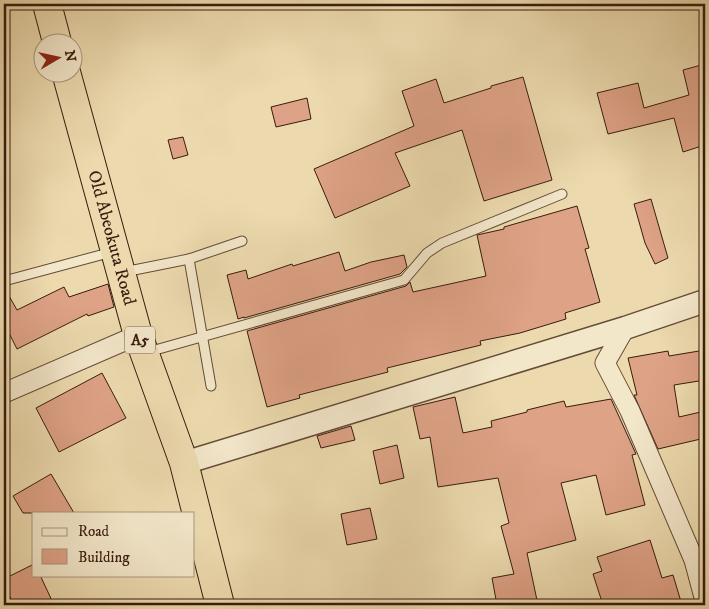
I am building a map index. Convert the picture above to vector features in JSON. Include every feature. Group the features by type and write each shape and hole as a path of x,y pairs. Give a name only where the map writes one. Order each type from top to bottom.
{"highway":[{"path":"47,4 54,32"},
{"name":"Old Abeokuta Road","path":"69,82 141,344 184,463 220,605"}],"street":[{"path":"184,463 625,328 705,301"},
{"path":"625,328 605,363 630,411 694,560 705,601"},
{"path":"4,393 141,344"}],"lane":[{"path":"141,344 203,338 404,280 427,253 442,243 562,194"},
{"path":"4,281 118,262 189,259 242,240"},
{"path":"189,259 211,386"}],"building":[{"path":"705,64 705,145 683,152 674,118 608,134 597,93 638,83 644,108 689,95 683,70"},
{"path":"523,77 552,180 484,201 462,130 395,153 410,186 335,218 314,169 414,126 402,91 436,79 444,103"},
{"path":"307,98 311,119 276,127 271,107"},
{"path":"183,137 188,155 173,159 168,140"},
{"path":"651,199 668,258 655,264 645,243 634,204"},
{"path":"577,206 589,248 585,249 600,302 565,313 566,319 520,333 480,341 481,345 387,368 388,372 299,395 300,398 267,407 247,331 406,286 410,282 413,292 486,276 477,235 504,229 504,227"},
{"path":"339,252 345,271 371,262 404,255 407,267 400,274 238,319 227,275 246,270 248,279 292,264 293,266"},
{"path":"108,284 114,307 88,316 87,314 17,349 4,323 4,287 17,310 64,287 69,297"},
{"path":"705,350 705,380 674,385 679,417 705,411 705,438 658,449 634,395 637,395 628,358 668,351 669,356"},
{"path":"102,373 126,418 59,452 36,408"},
{"path":"455,397 463,433 492,427 491,421 564,401 566,407 611,399 636,454 632,455 645,505 606,515 596,475 561,483 576,540 527,553 538,605 497,605 492,578 514,574 501,526 509,523 498,478 438,487 430,437 420,439 413,407"},
{"path":"351,426 355,440 321,448 317,436"},
{"path":"397,445 404,478 380,484 373,451"},
{"path":"51,474 73,512 23,513 13,496"},
{"path":"370,508 377,539 347,545 341,514"},
{"path":"650,540 662,578 673,575 682,605 603,605 593,574 602,571 597,557"},
{"path":"32,565 32,576 40,576 54,605 14,605 4,585 4,579"}]}
